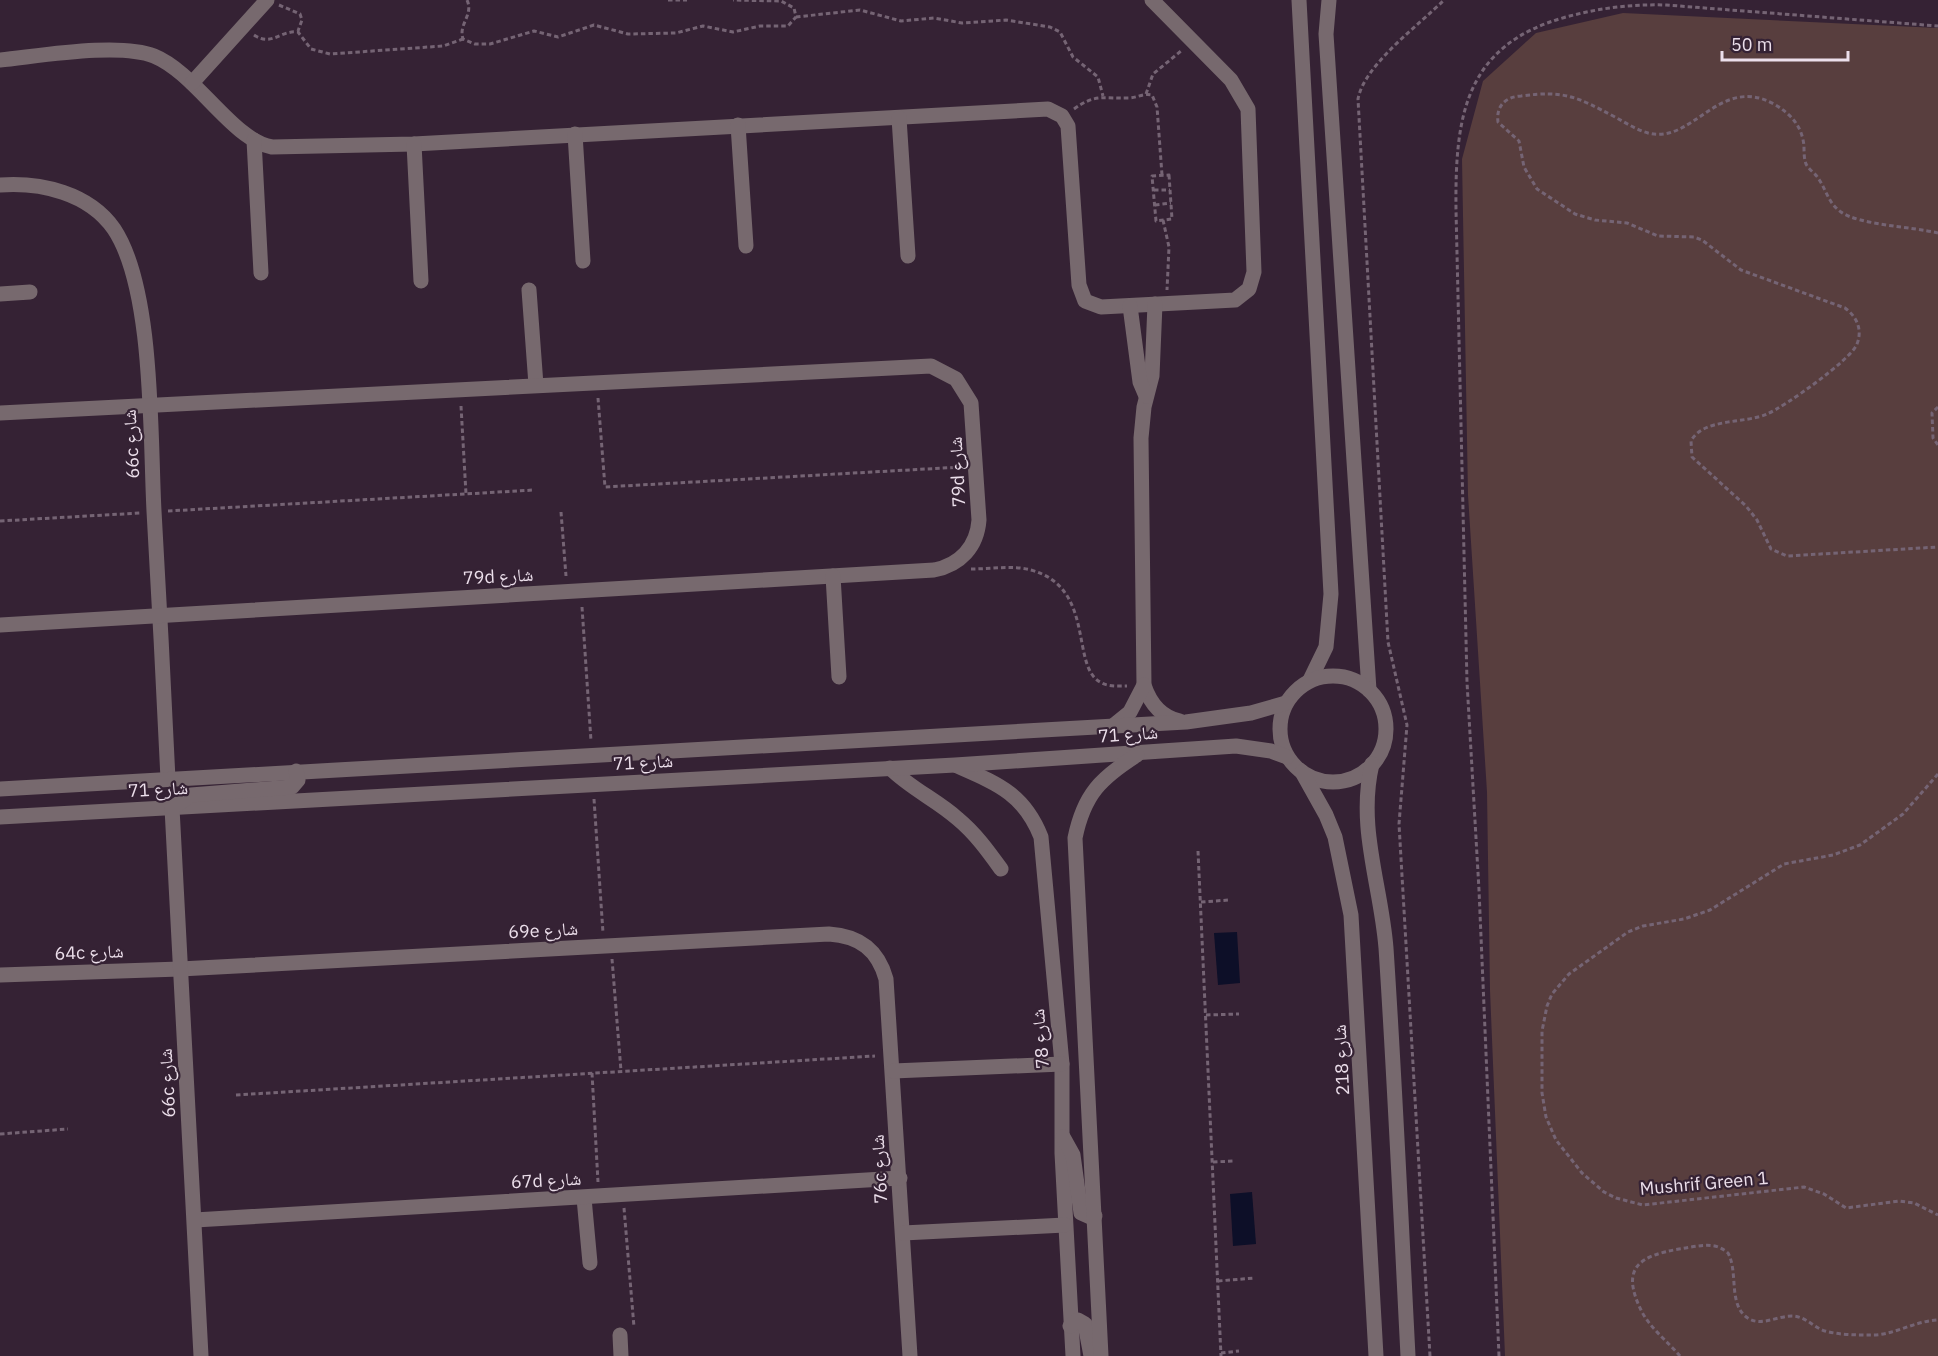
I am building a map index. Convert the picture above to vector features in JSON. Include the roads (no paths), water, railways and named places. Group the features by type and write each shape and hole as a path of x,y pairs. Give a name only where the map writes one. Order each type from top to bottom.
{"street":[{"path":"192,83 268,0"},
{"path":"0,60 134,50 165,62 192,83 254,140 266,146 279,147 414,144 1048,109 1062,116 1068,132 1080,294 1092,306 1235,300 1249,289 1254,272 1251,131 1248,109 1238,89 1152,0"},
{"path":"1299,0 1331,594 1326,647 1310,681"},
{"path":"1329,0 1326,34 1369,690"},
{"path":"899,118 908,256"},
{"path":"738,125 746,246"},
{"path":"575,134 584,261"},
{"path":"254,140 261,273"},
{"path":"414,144 421,281"},
{"name":"66c شارع","path":"5,184 39,185 67,193 91,207 112,227 126,251 135,279 148,405 161,614 168,779"},
{"path":"529,290 536,385"},
{"path":"0,294 30,292"},
{"path":"1161,304 1141,438 1144,685 1154,705 1163,714 1186,722"},
{"path":"1130,306 1140,382 1146,396"},
{"name":"79d شارع","path":"0,413 931,366 949,373 967,394 973,412 979,529 972,546 959,560 933,570 0,625"},
{"path":"833,576 839,677"},
{"path":"1331,676 1351,679 1369,690 1381,706 1386,726 1383,746 1372,764 1364,771 1344,781 1322,781 1302,772 1287,757 1279,730 1286,703 1293,694 1310,681 1331,676"},
{"path":"1114,725 1131,712 1144,685"},
{"name":"شارع 71","path":"0,789 1186,722 1251,713 1286,703"},
{"name":"شارع 71","path":"0,817 955,765 1236,746 1262,749 1287,757"},
{"path":"1101,1356 1075,838 1079,819 1098,784 1111,771 1139,753"},
{"path":"1372,764 1367,792 1366,821 1386,945 1408,1356"},
{"name":"شارع 78","path":"955,765 1008,790 1034,819 1041,837 1062,1064 1065,1225 1072,1356"},
{"path":"890,768 905,783 957,817 979,839 1001,869"},
{"path":"172,808 190,795 292,787 298,780 296,771"},
{"name":"شارع 218","path":"1302,772 1322,807 1335,837 1351,915 1376,1356"},
{"name":"66c شارع","path":"172,808 201,1356"},
{"name":"69e شارع","path":"180,969 845,935 860,941 873,951 882,964 886,979"},
{"name":"64c شارع","path":"0,975 180,969"},
{"name":"76c شارع","path":"886,979 910,1356"},
{"path":"893,1071 1062,1064"},
{"path":"1062,1135 1073,1155 1081,1213 1090,1217 1095,1215"},
{"name":"67d شارع","path":"195,1220 900,1178"},
{"path":"590,1263 592,1197"},
{"path":"903,1233 1065,1225"},
{"path":"1070,1326 1078,1320 1085,1324 1091,1356"},
{"path":"621,1356 627,1334"}],"water":[{"path":"1237,932 1240,983 1218,985 1214,933"},
{"path":"1252,1192 1256,1244 1233,1246 1230,1194"}]}
